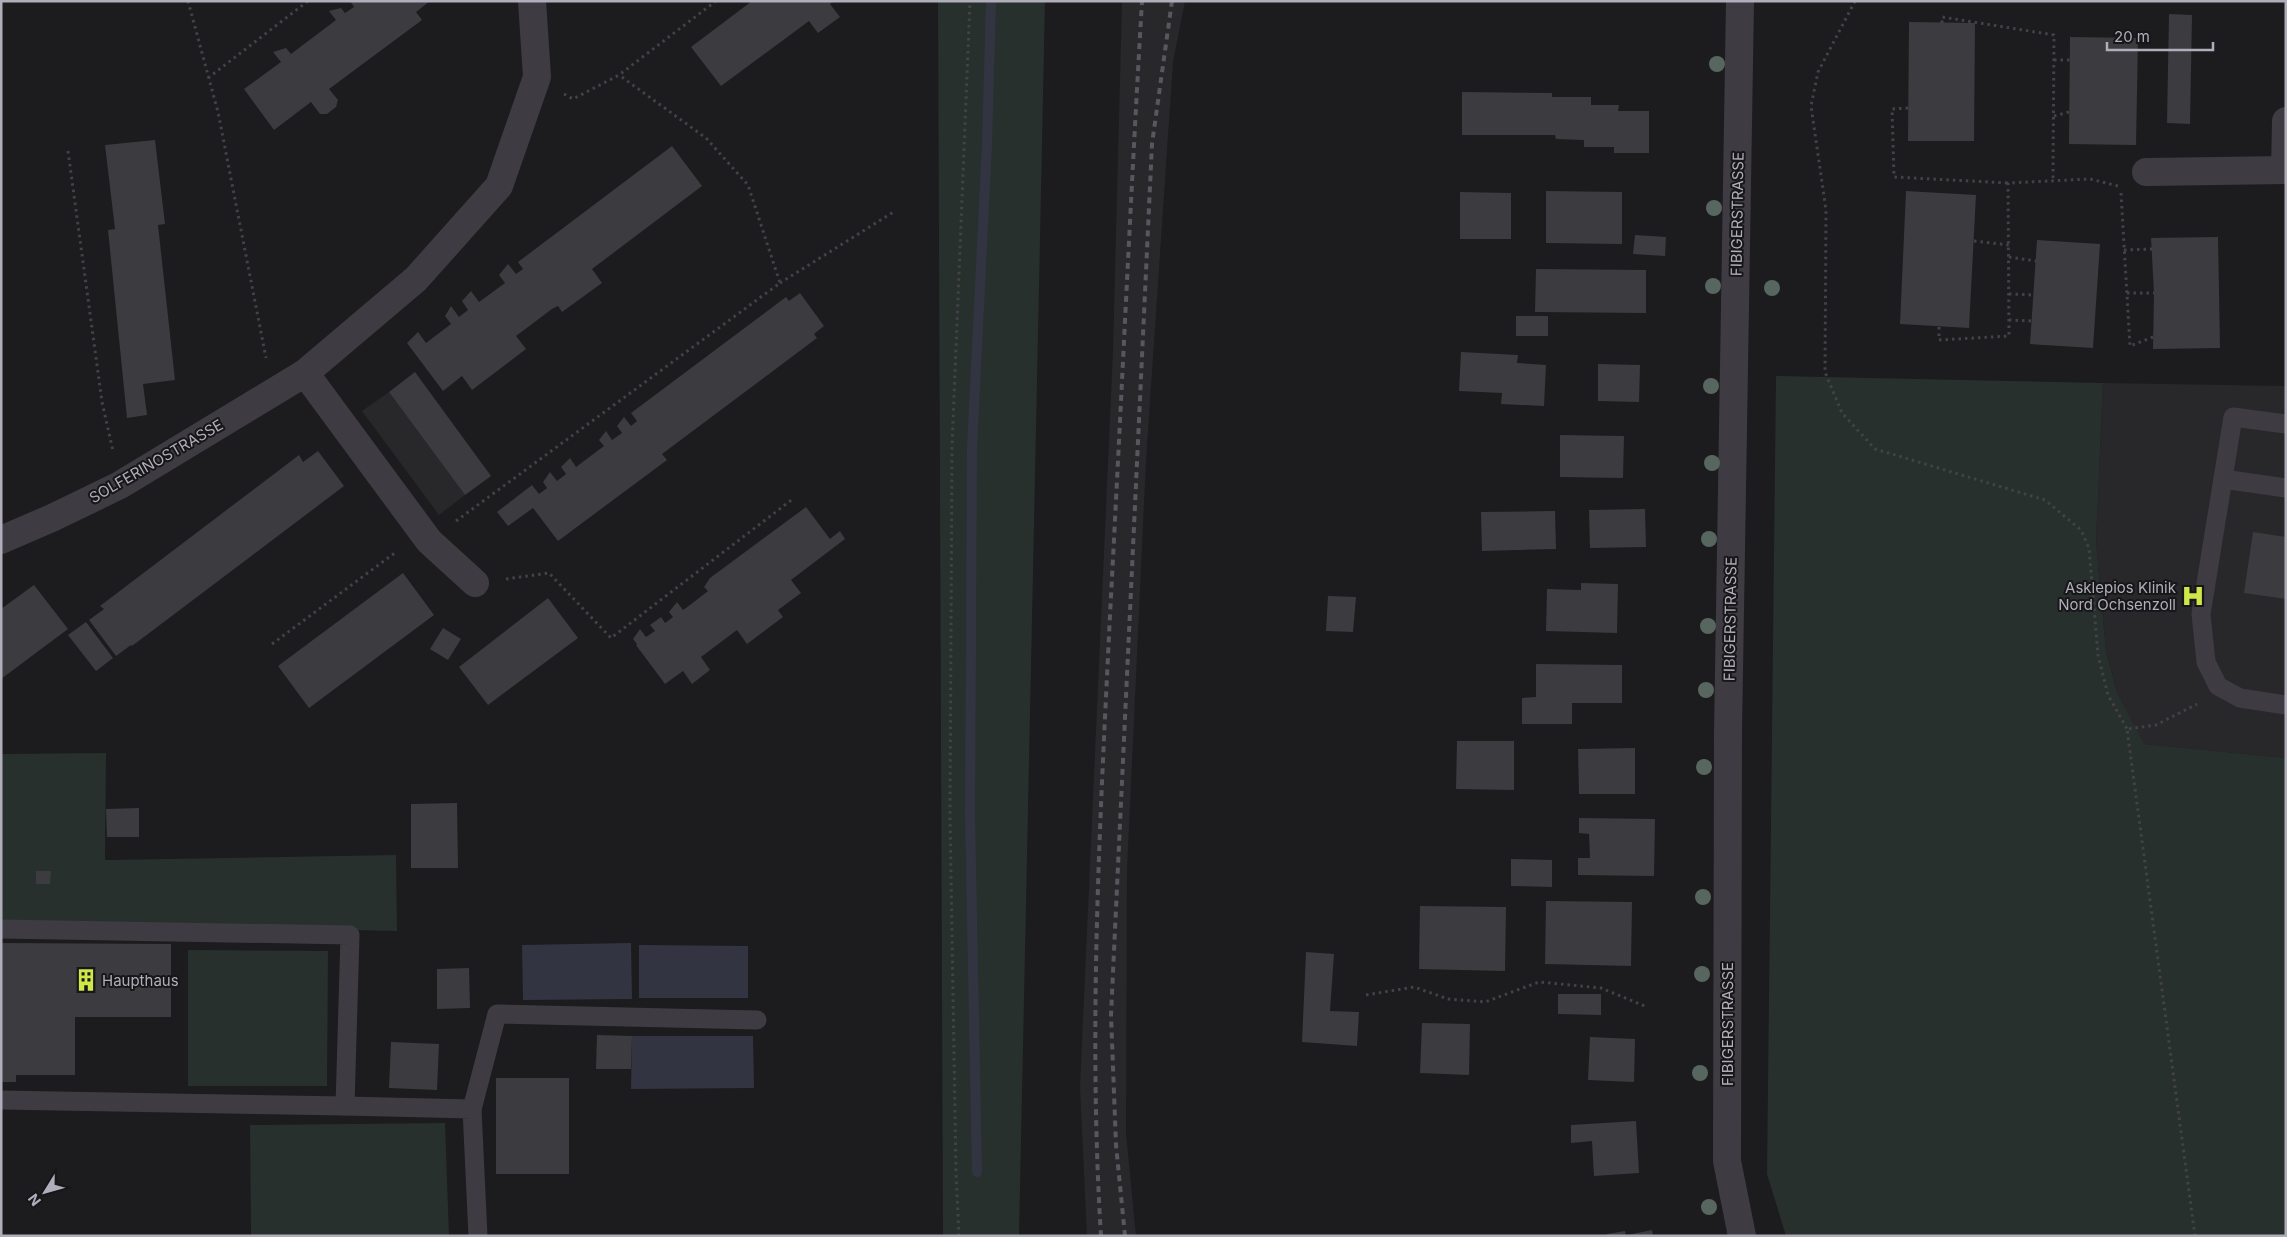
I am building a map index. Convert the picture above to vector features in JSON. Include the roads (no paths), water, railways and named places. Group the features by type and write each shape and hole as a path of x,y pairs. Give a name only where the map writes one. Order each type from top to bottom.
{"street":[{"name":"SOLFERINOSTRASSE","path":"1,540 120,485 305,373 416,279 499,186 537,77 532,1"},
{"name":"FIBIGERSTRASSE","path":"1740,1 1728,732 1727,1160 1742,1236"},
{"path":"2146,172 2285,170 2286,121"},
{"path":"305,373 426,537 475,583"}],"lane":[{"path":"2286,424 2233,417 2201,614 2206,662 2218,686 2240,698 2286,705"},
{"path":"2223,479 2286,488"},
{"path":"1,929 350,934 345,1106"},
{"path":"478,1236 472,1109 497,1014 757,1020"},
{"path":"1,1100 472,1109"}],"water":[{"path":"631,943 632,999 523,1000 522,945"},
{"path":"639,945 748,946 748,998 639,998"},
{"path":"632,1036 753,1036 754,1088 631,1089"}],"waterway":[{"path":"977,1172 970,816 972,448 987,144 991,1"}],"railway":[{"path":"1101,1236 1097,1158 1095,1003 1099,848 1142,1"},
{"path":"1125,1236 1116,1145 1111,1015 1152,144 1172,1"}],"place":[{"name":"Asklepios Klinik Nord Ochsenzoll","path":"2193,596"},
{"name":"Haupthaus","path":"86,980"}]}
